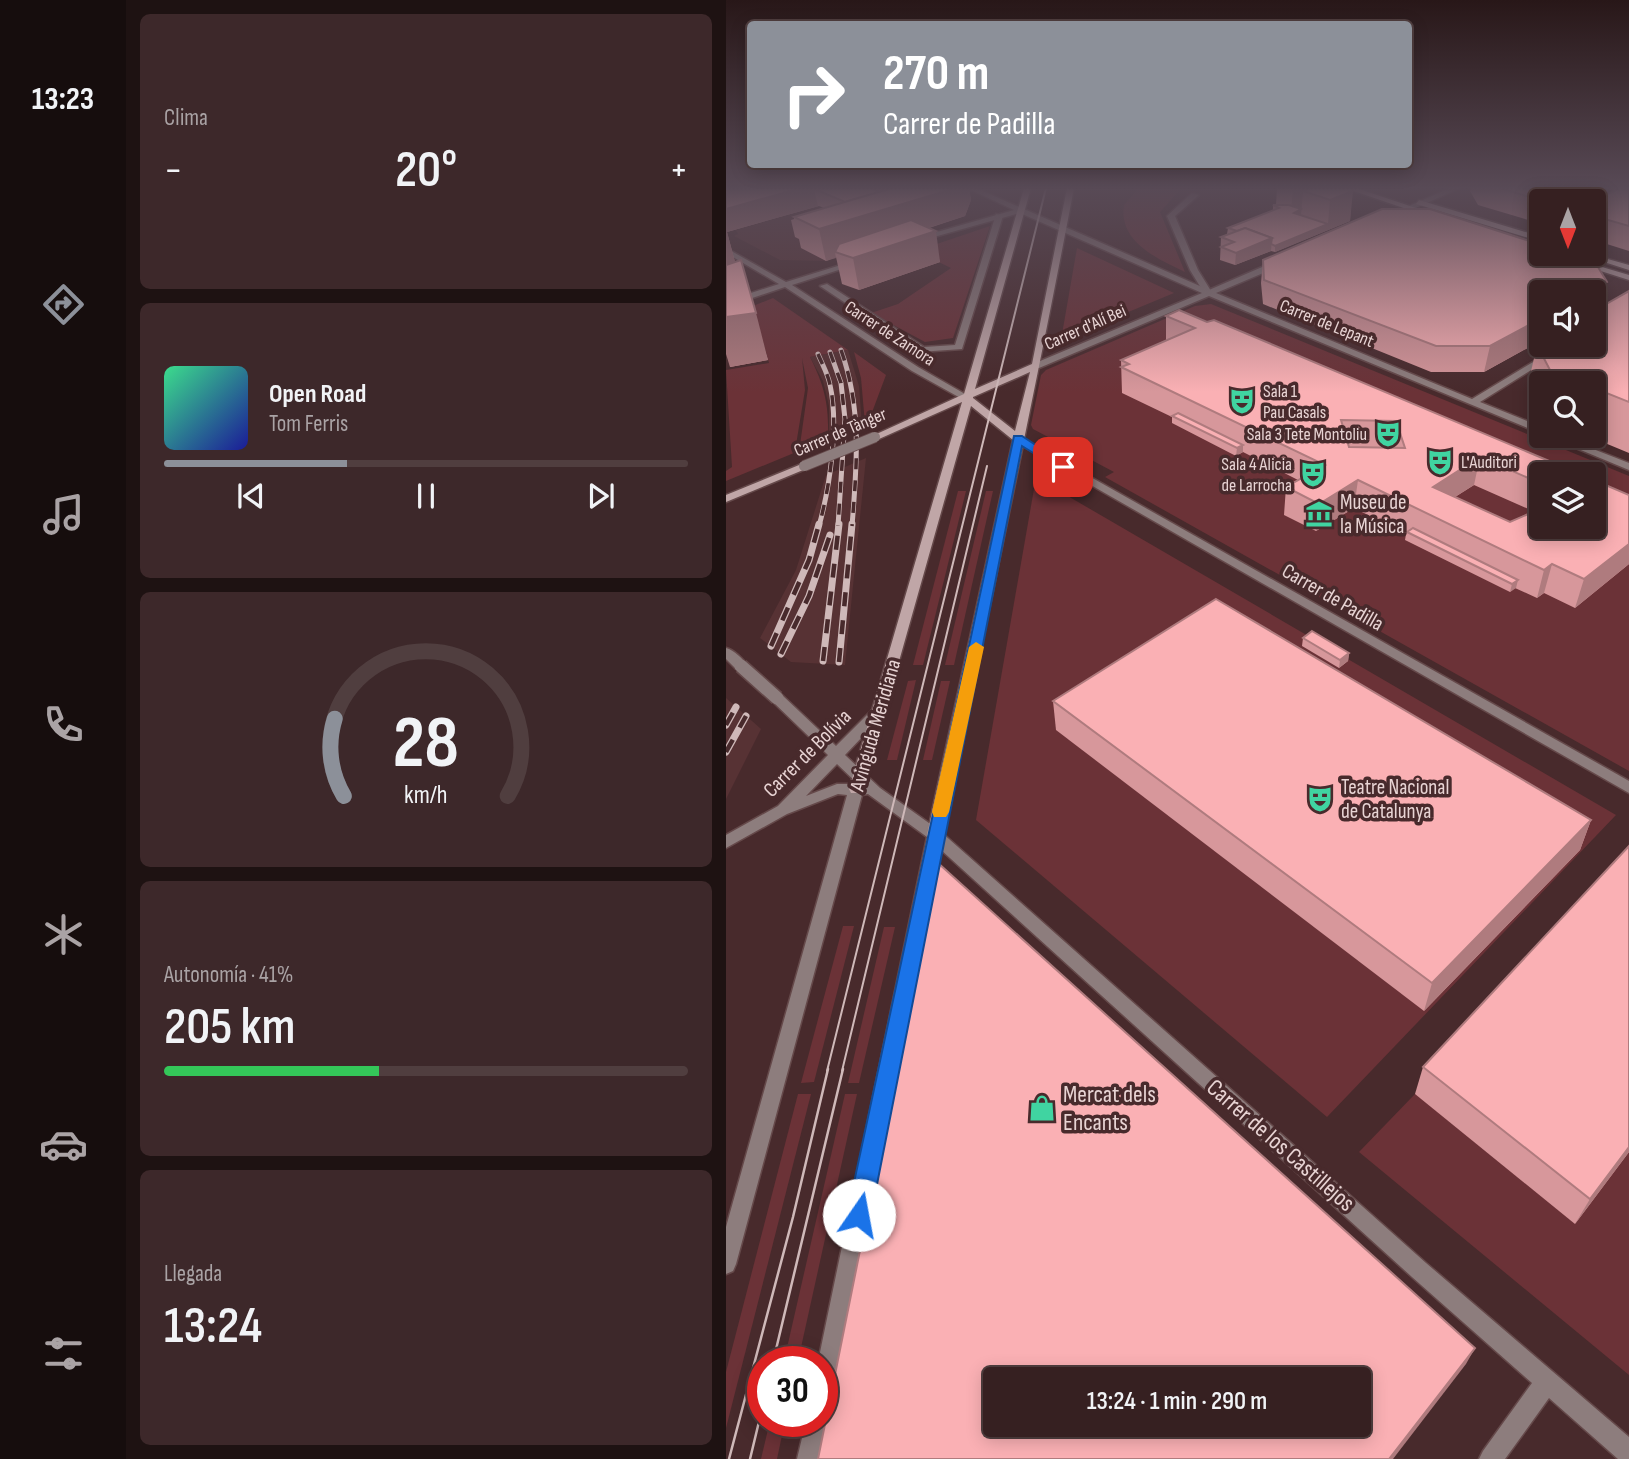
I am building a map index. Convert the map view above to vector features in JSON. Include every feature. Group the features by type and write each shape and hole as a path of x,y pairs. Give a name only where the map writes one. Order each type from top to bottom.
{"street":[{"name":"Carrer de Zamora","path":"737,256 786,284 914,369 967,398"},
{"path":"824,286 922,350 959,347 987,256"},
{"name":"Avinguda Meridiana","path":"726,1264 858,783 1009,256"},
{"path":"832,1346 935,835 1058,256"},
{"name":"Carrer de Lepant","path":"1127,256 1529,425"},
{"path":"1188,256 1207,291"},
{"path":"726,304 858,260"},
{"name":"Carrer d'Alí Bei","path":"1036,366 1207,291 1287,260"},
{"path":"1606,261 1629,268"},
{"path":"1590,266 1629,278"},
{"path":"1474,402 1547,357"},
{"name":"Carrer de Tànger","path":"726,499 967,398 1036,366"},
{"path":"967,398 1018,439"},
{"name":"Carrer de Padilla","path":"1018,439 1629,789"},
{"path":"1582,448 1629,467"},
{"path":"726,652 836,756 858,783 783,810"},
{"name":"Carrer de Bolívia","path":"726,842 783,810 878,712"},
{"name":"Carrer de los Castillejos","path":"858,783 935,835 1629,1453"},
{"path":"1491,1459 1547,1381"},
{"path":"809,1459 814,1437"}],"shaded area":[{"path":"772,256 817,256 825,261 780,260"},
{"path":"926,256 980,256 953,338 925,342 871,313 898,304 951,268"},
{"path":"1076,256 1094,256 1174,293 1061,340"},
{"path":"1154,256 1178,256 1185,272"},
{"path":"773,298 848,350 810,357 825,396 828,439 809,447 800,445 808,388 802,358 805,390 796,445 806,448 726,481 726,471 732,467 726,370 769,363 753,306"},
{"path":"1211,304 1529,435 1529,448 1561,448 1595,462 1529,462 1529,539 1606,539 1606,467 1629,476 1629,771 1105,477 1114,472 1033,429 1031,425 1041,375 1046,370 1195,306"},
{"path":"848,350 859,386 862,425 829,439 829,406 823,381 810,357"},
{"path":"854,352 886,375 868,423 865,424 861,378"},
{"path":"866,458 845,665 791,662 760,638 796,570 826,475"},
{"path":"1042,481 1616,815 1327,1117 976,820 1034,489"},
{"path":"958,491 966,491 923,665 913,665"},
{"path":"986,491 993,491 954,665 945,665"},
{"path":"916,680 897,760 887,760 908,681"},
{"path":"941,681 950,681 932,760 923,760"},
{"path":"726,698 761,729 726,799"},
{"path":"843,926 854,926 814,1082 801,1083"},
{"path":"884,927 895,927 859,1083 848,1083"},
{"path":"798,1094 811,1094 726,1428 726,1372"},
{"path":"845,1094 857,1094 801,1346 787,1346"},
{"path":"1415,1094 1629,1152 1629,1375 1359,1152"},
{"path":"766,1437 782,1437 777,1459 761,1459"}],"building":[{"path":"1272,256 1529,256 1529,266 1597,266 1606,280 1529,280 1529,325 1490,346 1436,346 1264,280 1263,260"},
{"path":"741,260 756,313 726,317 726,265"},
{"path":"1629,291 1629,402 1606,393 1606,371 1550,371 1543,357 1606,357 1606,304"},
{"path":"1179,310 1207,322 1214,320 1551,462 1529,462 1529,478 1480,457 1433,487 1510,522 1529,514 1529,539 1606,539 1606,485 1629,495 1629,544 1584,579 1552,564 1544,570 1358,480 1319,504 1286,487 1325,465 1121,367 1129,364 1121,360 1195,328 1166,316","holes":["1341,420 1396,421 1405,448 1349,447"]},
{"path":"1178,413 1243,445 1237,448 1172,416"},
{"path":"1413,528 1518,580 1512,584 1407,532"},
{"name":"Teatre Nacional de Catalunya","path":"1216,599 1591,820 1432,983 1053,701"},
{"path":"1312,631 1349,653 1340,660 1303,638"},
{"path":"1629,846 1629,1147 1590,1199 1423,1067"},
{"name":"Mercat dels Encants","path":"938,863 1475,1348 1389,1459 818,1459 822,1437 838,1437 838,1360"}],"tram line":[{"path":"827,1071 1029,256"},
{"path":"842,1071 987,466"},
{"path":"729,1459 793,1217 828,1069"},
{"path":"777,1346 843,1069"},
{"path":"750,1459 755,1437"}],"railway":[{"path":"841,350 848,372 855,415 856,459 852,526"},
{"path":"830,352 841,383 845,419 838,526"},
{"path":"818,354 829,381 834,418 830,474 819,526"},
{"path":"771,646 809,560 819,524"},
{"path":"823,661 839,524"},
{"path":"839,662 852,524"},
{"path":"781,654 809,596 830,535"},
{"path":"726,725 736,707"},
{"path":"726,752 746,716"}],"slow traffic":[{"path":"940,812 976,647"}],"place":[{"name":"Sala 1 Pau Casals","path":"1242,401"},
{"name":"Sala 3 Tete Montoliu","path":"1388,434"},
{"name":"L'Auditori","path":"1440,462"},
{"name":"Sala 4 Alicia de Larrocha","path":"1313,474"},
{"name":"Museu de la Música","path":"1319,514"},
{"name":"Teatre Nacional de Catalunya","path":"1320,799"},
{"name":"Mercat dels Encants","path":"1042,1108"}],"route":[{"path":"859,1215 1018,439 1063,467"}]}
